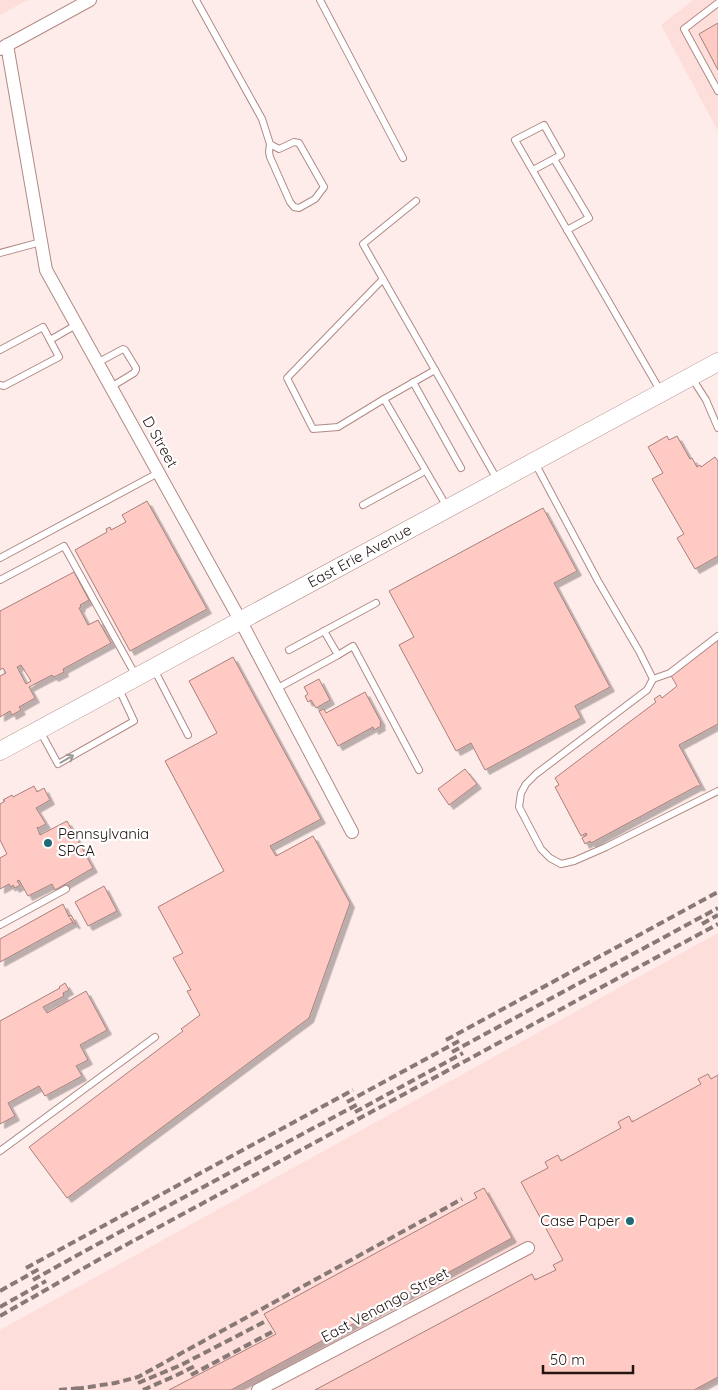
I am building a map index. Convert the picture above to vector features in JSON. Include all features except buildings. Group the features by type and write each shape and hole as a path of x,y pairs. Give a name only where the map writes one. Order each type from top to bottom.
{"main road":[{"name":"East Erie Avenue","path":"0,751 718,362"}],"street":[{"path":"3,47 90,0"},
{"name":"D Street","path":"3,47 46,270 240,621 352,832"},
{"name":"East Venango Street","path":"258,1390 528,1248"}],"lane":[{"path":"196,0 262,119 270,144 270,157 290,202 299,208 314,198 324,187 299,143 294,142 279,149 270,144"},
{"path":"320,0 403,158"},
{"path":"718,3 684,29 718,91"},
{"path":"533,170 561,155 544,125 515,140 661,393"},
{"path":"554,159 589,218 567,230"},
{"path":"416,201 363,244 498,481"},
{"path":"0,253 41,242"},
{"path":"383,279 287,378 313,429 338,427 436,370"},
{"path":"50,340 76,325"},
{"path":"0,350 42,327 59,358 4,386 0,385"},
{"path":"97,362 121,349 126,350 136,370 111,387"},
{"path":"691,376 706,400 718,428"},
{"path":"413,382 461,468"},
{"path":"384,399 448,509"},
{"path":"535,462 598,582 653,678"},
{"path":"363,505 426,471"},
{"path":"0,558 158,472"},
{"path":"0,580 64,546 136,677"},
{"path":"289,650 376,603"},
{"path":"324,631 338,655"},
{"path":"718,636 670,673 653,678 647,690 536,774 521,792 519,807 541,849 550,858 561,864 574,861 606,848 718,791"},
{"path":"276,689 353,646 419,770"},
{"path":"154,668 188,735"},
{"path":"39,730 58,764 134,721 118,687"},
{"path":"0,925 66,889"},
{"path":"0,1151 155,1037"}],"shaded area":[{"path":"0,0 28,0 0,15"},
{"path":"693,0 718,0 718,131 661,25"},
{"name":"Case Paper","path":"718,933 718,1381 702,1390 0,1390 0,1330"}],"railway":[{"path":"446,1040 718,892"},
{"path":"452,1052 718,908"},
{"path":"702,924 718,915"},
{"path":"0,1316 98,1260 718,924"},
{"path":"347,1102 459,1041"},
{"path":"355,1112 463,1053"},
{"path":"26,1268 353,1090"},
{"path":"33,1280 360,1103"},
{"path":"76,1389 115,1383 138,1377 462,1199"},
{"path":"0,1291 39,1269"},
{"path":"0,1307 46,1281"},
{"path":"138,1383 181,1365 266,1321"},
{"path":"191,1375 272,1332"},
{"path":"143,1390 197,1365"},
{"path":"59,1390 81,1388"}],"place":[{"name":"Pennsylvania SPCA","path":"48,843"},
{"name":"Case Paper","path":"630,1221"}]}
